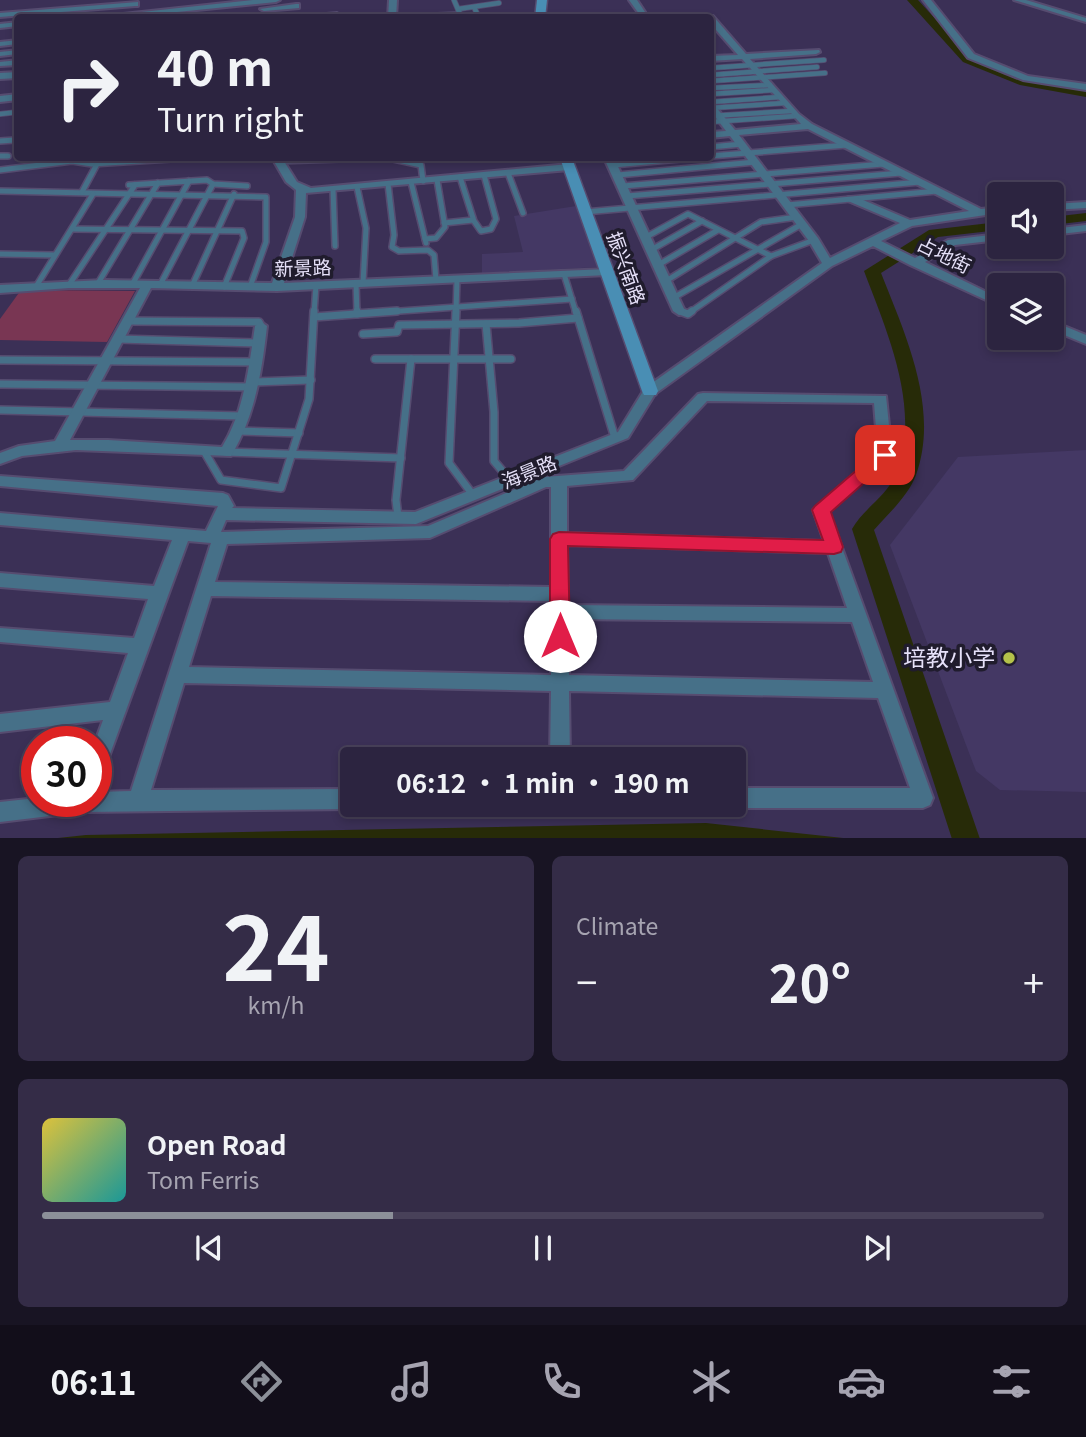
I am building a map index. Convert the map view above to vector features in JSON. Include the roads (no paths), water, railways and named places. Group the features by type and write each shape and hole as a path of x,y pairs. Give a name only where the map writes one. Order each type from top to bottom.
{"street":[{"path":"164,1 176,0"},
{"path":"210,10 276,0"},
{"path":"927,0 971,57 1026,78 1086,87"},
{"path":"1018,0 1086,20"},
{"path":"0,15 91,2"},
{"path":"0,7 91,2 139,3"},
{"path":"141,14 296,3"},
{"path":"702,8 707,14"},
{"path":"714,22 794,113 809,126 976,211"},
{"path":"714,59 814,56"},
{"path":"714,112 745,148 814,240 828,264"},
{"path":"714,135 809,126"},
{"path":"279,161 293,186 301,191 508,173 568,162"},
{"name":"振兴南路","path":"568,162 650,391"},
{"path":"618,176 679,311"},
{"path":"277,286 300,218 301,191"},
{"path":"852,199 909,223"},
{"path":"1064,206 1086,205"},
{"name":"海景路","path":"221,514 416,518 622,435 650,391 828,264 909,223 987,210"},
{"path":"1064,231 1086,228"},
{"path":"909,260 952,242 987,238"},
{"name":"占地街","path":"872,241 987,296"},
{"name":"新景路","path":"0,289 37,285 250,287 607,272"},
{"path":"60,445 128,321 154,285"},
{"path":"0,459 13,451 60,445 226,452 237,431 251,384 261,326"},
{"path":"1064,330 1086,340"},
{"path":"0,519 216,537 430,533 544,482 628,476 703,397 881,399 885,455 821,510 923,798 746,798"},
{"path":"0,481 223,499 226,506 221,514 205,589 138,800"},
{"path":"559,481 560,747"},
{"path":"110,726 182,535"},
{"path":"559,539 834,547"},
{"path":"0,580 159,593"},
{"path":"205,589 858,615"},
{"path":"0,635 139,646"},
{"path":"177,675 885,690"},
{"path":"0,723 116,710"},
{"path":"112,801 340,799"},
{"path":"0,812 21,809"}],"lane":[{"path":"454,0 460,14 474,7 499,3"},
{"path":"474,7 477,14"},
{"path":"814,56 824,60"},
{"path":"714,93 825,73 817,67 814,56"},
{"path":"714,112 769,84 814,56"},
{"path":"714,88 769,84 817,67"},
{"path":"714,69 769,84"},
{"path":"714,76 769,84"},
{"path":"714,81 769,84"},
{"path":"714,112 794,113"},
{"path":"714,147 847,145"},
{"path":"714,155 745,148"},
{"path":"0,156 8,156"},
{"path":"0,170 72,161 97,164 109,161"},
{"path":"403,161 421,165 423,181"},
{"path":"618,176 679,161"},
{"path":"618,176 755,162"},
{"path":"82,192 97,164"},
{"path":"618,176 767,178 883,164"},
{"path":"508,173 523,213"},
{"path":"618,176 767,178 901,173"},
{"path":"460,177 473,219 481,231 491,229 496,219 484,175"},
{"path":"69,285 132,185 207,180 213,184 247,186"},
{"path":"425,239 436,238 445,227 437,180"},
{"path":"132,285 189,181"},
{"path":"411,182 428,250 434,255 436,280"},
{"path":"585,212 920,182"},
{"path":"97,285 158,183"},
{"path":"154,285 213,184"},
{"path":"388,184 394,235 391,247 399,251 428,250"},
{"path":"192,286 238,186"},
{"path":"357,187 366,228 357,314"},
{"path":"333,189 335,246"},
{"path":"0,191 266,197 266,242 250,287"},
{"path":"787,205 937,191"},
{"path":"37,285 93,194"},
{"path":"646,237 688,214 771,256"},
{"path":"444,223 473,219"},
{"path":"651,250 702,221"},
{"path":"666,281 761,222 799,221"},
{"path":"673,298 758,250 799,221"},
{"path":"72,229 239,231 244,235 224,287"},
{"path":"658,265 718,230"},
{"path":"679,311 688,314 771,256 814,240"},
{"path":"0,254 55,255"},
{"path":"564,274 615,438"},
{"path":"457,279 449,463 472,495"},
{"path":"204,451 221,480 281,488 309,399 316,285"},
{"path":"314,317 572,299"},
{"path":"363,334 397,332 399,325 486,324 578,318"},
{"path":"128,321 259,322 261,326"},
{"path":"486,324 494,412 494,461 510,480"},
{"path":"118,340 259,343"},
{"path":"375,359 511,359"},
{"path":"398,517 396,500 411,359"},
{"path":"0,360 256,362"},
{"path":"0,384 251,384 311,380"},
{"path":"0,410 241,416"},
{"path":"237,431 299,433"},
{"path":"226,452 401,458"}],"waterway":[{"path":"912,0 967,60 1024,82 1086,93"},
{"path":"1064,220 1086,217"},
{"path":"966,838 863,529 906,474 914,423 907,371 872,271 934,233 987,227"}],"place":[{"name":"培教小学","path":"1009,658"}]}
